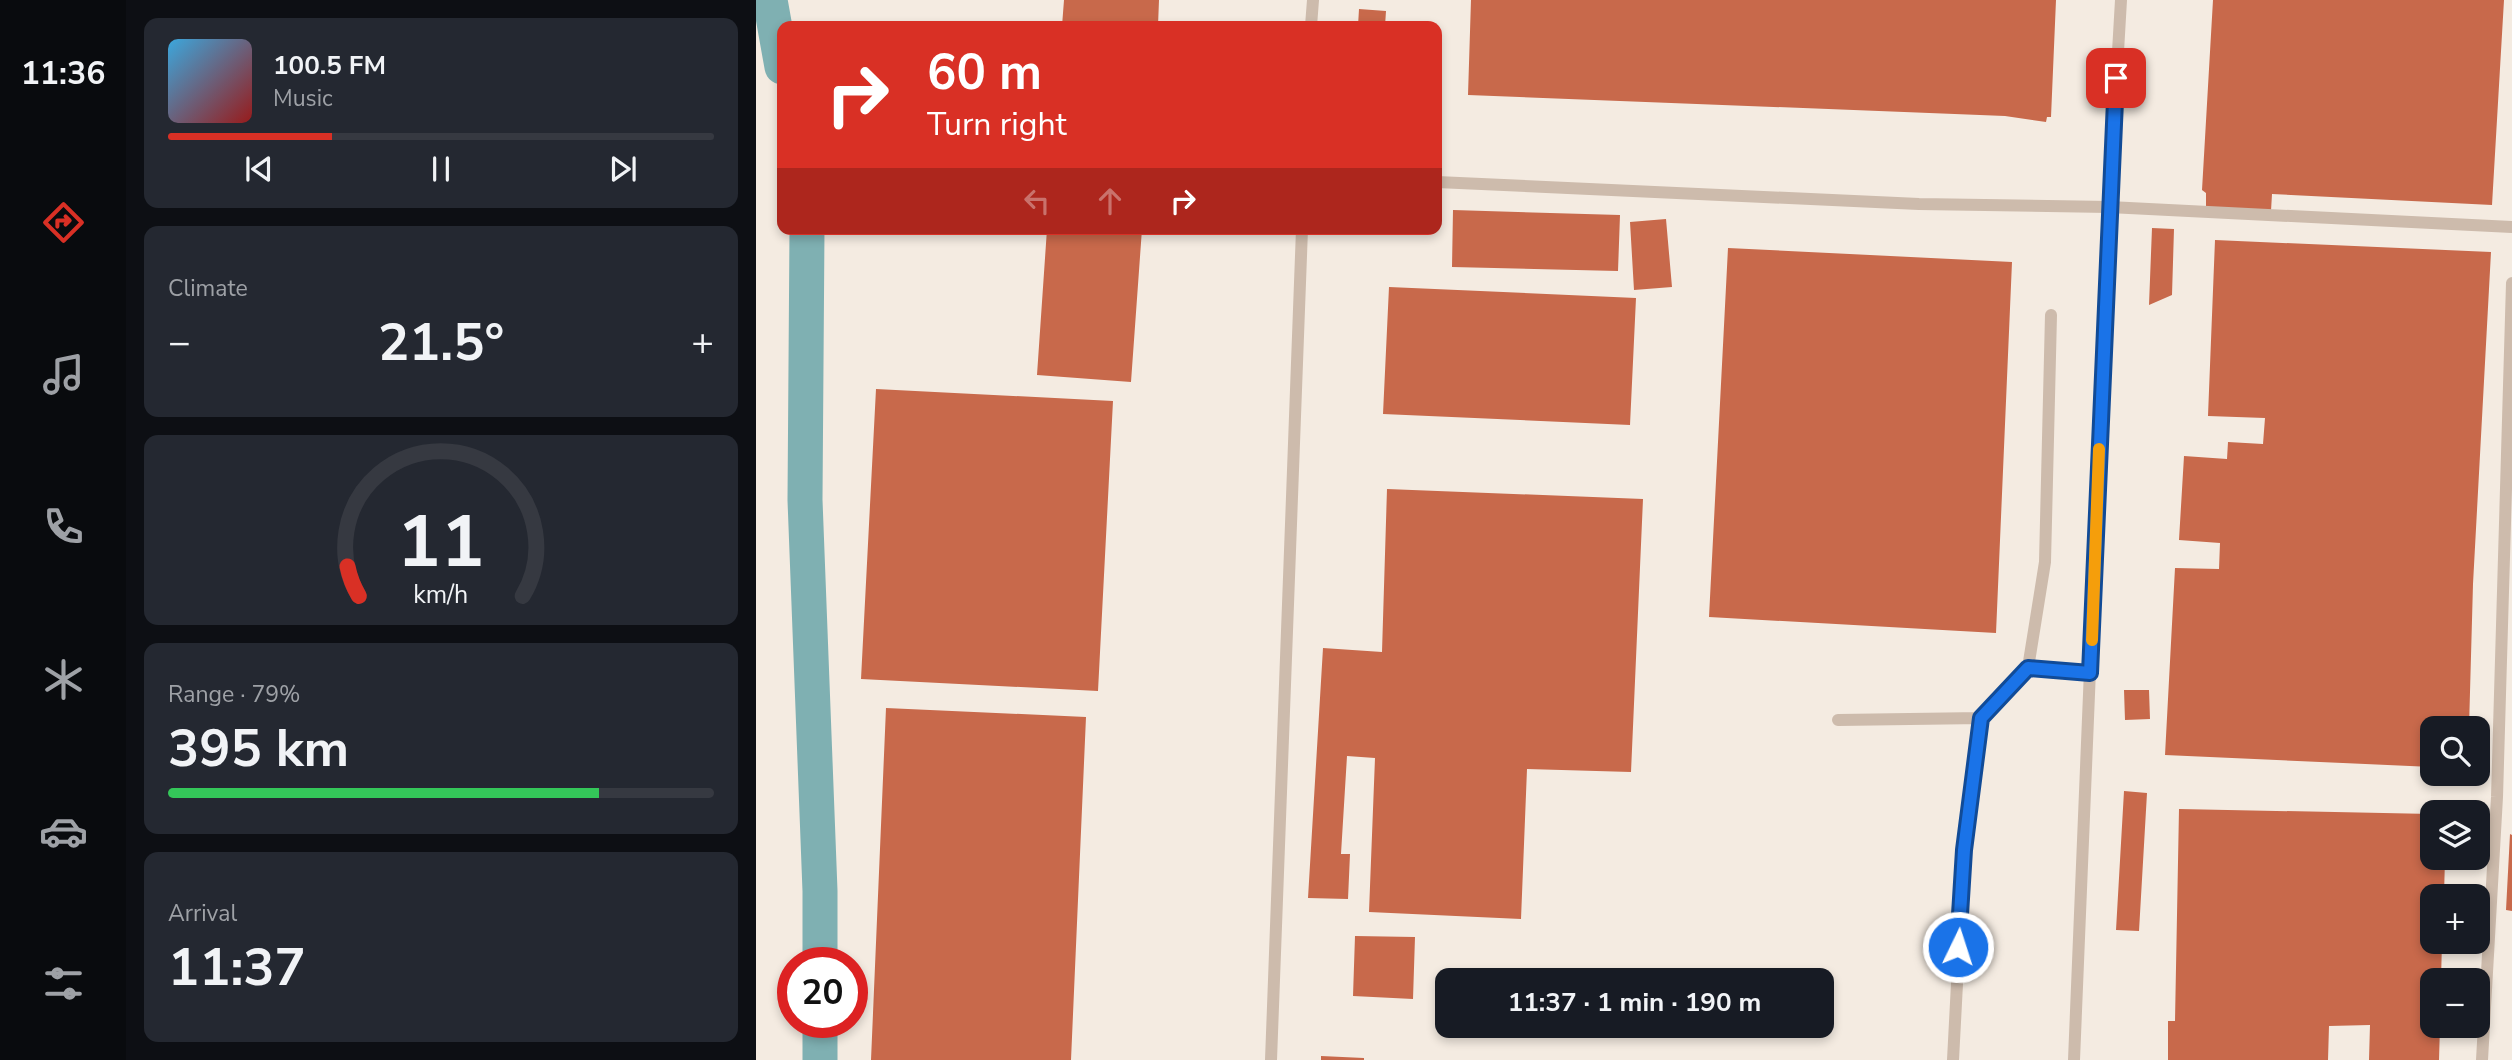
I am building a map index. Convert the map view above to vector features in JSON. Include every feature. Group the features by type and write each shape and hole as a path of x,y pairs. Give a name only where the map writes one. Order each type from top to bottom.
{"lane":[{"path":"1311,21 1313,0"},
{"path":"2074,1060 2120,0"},
{"path":"1442,182 1919,204 2109,207 2512,227"},
{"path":"1270,1060 1302,235"},
{"path":"2482,1060 2497,784 2512,284"},
{"path":"1953,1060 1964,850 1981,718 2028,668 2045,562 2051,314"},
{"path":"2028,668 2090,673"},
{"path":"1838,720 1981,718"}],"building":[{"path":"1064,0 1159,0 1158,21 1062,21"},
{"path":"1471,0 2056,0 2051,117 2047,117 2046,122 2005,116 1468,95"},
{"path":"2213,0 2504,0 2492,205 2272,194 2271,211 2206,209 2206,193 2202,190"},
{"path":"1359,9 1386,11 1385,21 1358,21"},
{"path":"1453,210 1620,215 1618,271 1452,267"},
{"path":"1666,219 1672,287 1634,290 1630,222"},
{"path":"2152,228 2174,229 2172,295 2149,305"},
{"path":"1047,235 1142,235 1131,382 1037,375"},
{"path":"2215,240 2491,252 2473,584 2469,716 2420,716 2420,766 2165,755 2175,568 2219,569 2220,543 2179,540 2184,456 2227,459 2228,442 2263,444 2265,418 2208,416"},
{"path":"1728,248 2012,262 1996,633 1709,617"},
{"path":"1389,287 1636,298 1630,425 1383,414"},
{"path":"876,389 1113,401 1098,691 861,679"},
{"path":"1387,489 1643,499 1631,772 1527,769 1521,919 1369,912 1375,758 1347,756 1341,854 1350,854 1348,899 1308,898 1323,648 1382,652"},
{"path":"2124,690 2149,690 2150,719 2125,720"},
{"path":"886,708 1086,717 1071,1060 871,1060"},
{"path":"2124,791 2147,793 2139,931 2116,930"},
{"path":"2179,809 2420,814 2420,870 2445,870 2444,884 2420,884 2420,954 2442,954 2441,968 2420,968 2420,1038 2440,1038 2439,1060 2369,1060 2370,1025 2329,1026 2328,1060 2168,1060 2168,1021 2175,1021"},
{"path":"2510,834 2512,835 2512,911 2506,910"},
{"path":"1355,936 1415,937 1413,999 1353,996"},
{"path":"1321,1056 1364,1058 1364,1060 1321,1060"}],"waterway":[{"path":"770,0 777,39"},
{"path":"807,235 805,500 820,947"},
{"path":"820,1038 820,1060"}],"slow traffic":[{"path":"2092,640 2099,449"}],"route":[{"path":"1958,947 1964,850 1981,718 2028,668 2090,673 2116,78"}]}
